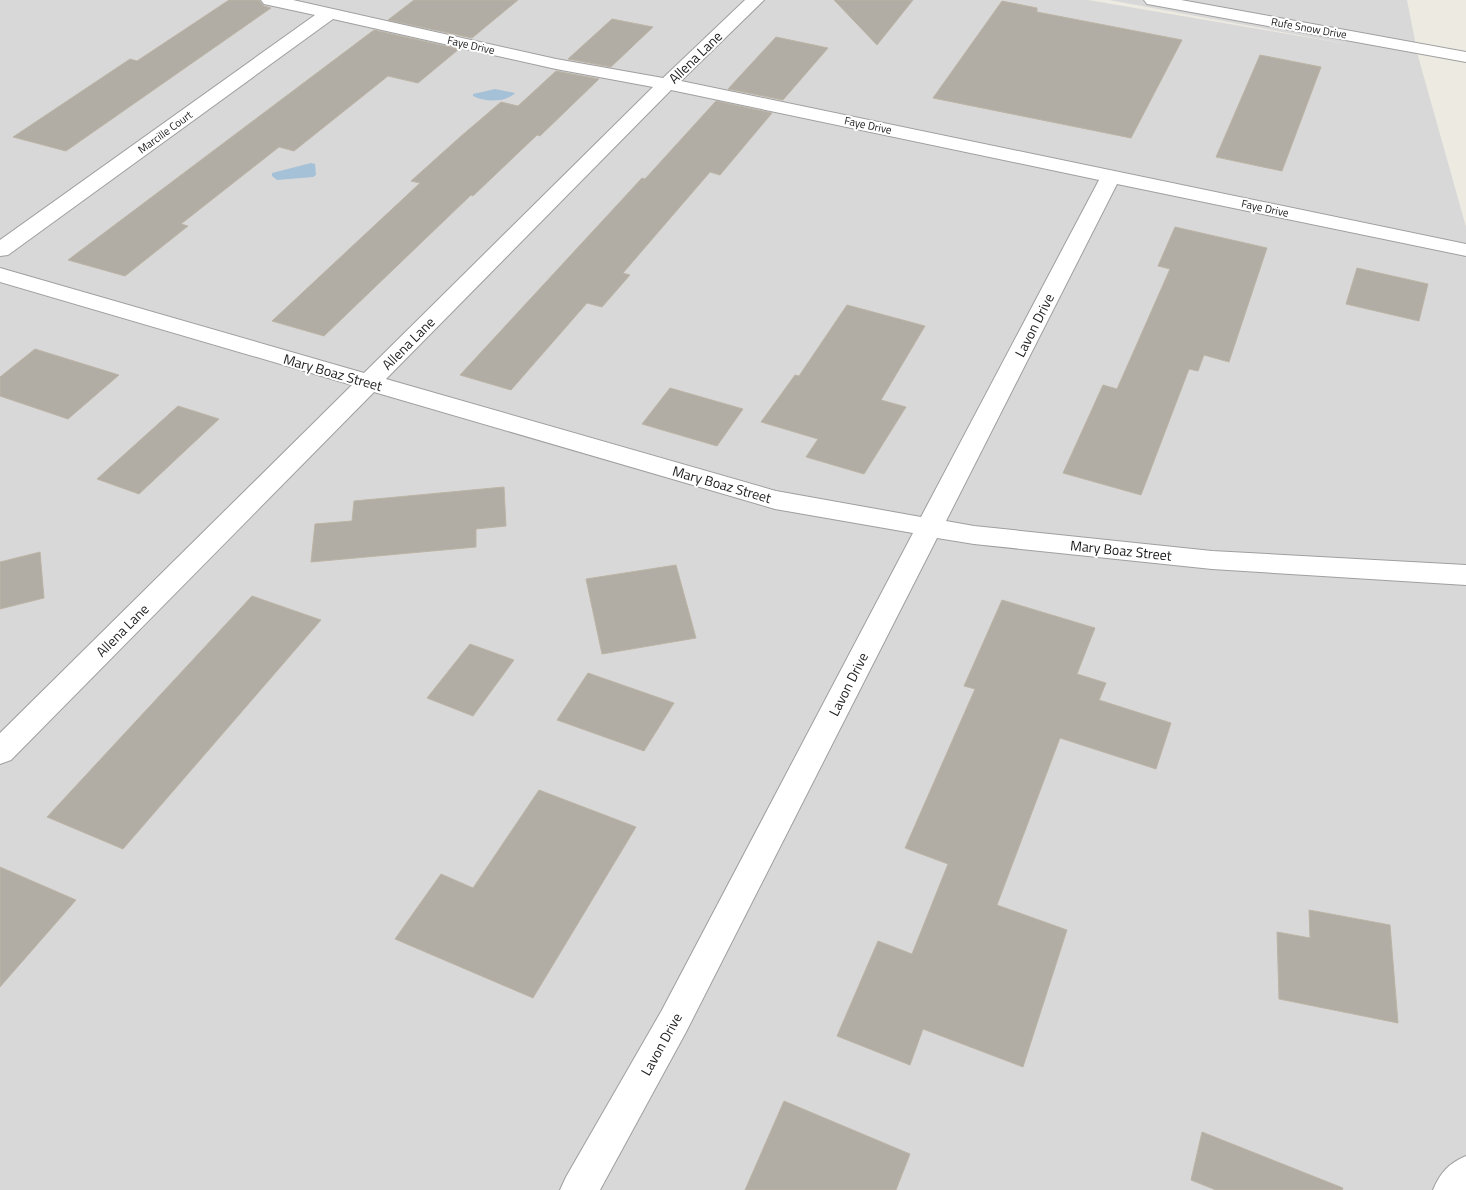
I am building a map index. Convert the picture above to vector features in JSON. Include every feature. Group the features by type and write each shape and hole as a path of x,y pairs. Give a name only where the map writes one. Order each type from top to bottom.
{"street":[{"name":"Faye Drive","path":"270,0 556,64 667,84 1466,250"},
{"name":"Allena Lane","path":"0,752 667,84 755,0"},
{"name":"Rufe Snow Drive","path":"1153,0 1200,4 1466,57"},
{"name":"Marcille Court","path":"0,250 330,13"},
{"name":"Lavon Drive","path":"580,1190 674,1022 1111,176"},
{"name":"Mary Boaz Street","path":"0,275 775,500 974,535 1212,560 1466,575"},
{"path":"1452,1190 1466,1174"}],"shaded area":[{"path":"0,0 1088,0 1353,45 1109,0 1407,0 1418,56 1466,227 1466,1190 0,1190"}],"water":[{"path":"495,89 515,93 506,99 500,100 483,99 473,96 473,94"},
{"path":"311,163 315,164 316,175 313,177 277,180 272,176 272,173"}],"building":[{"path":"229,0 259,0 264,6 271,8 66,151 13,137 130,59 137,61"},
{"path":"414,0 518,0 472,38 388,20"},
{"path":"834,0 913,0 877,45"},
{"path":"1002,1 1037,8 1037,12 1182,40 1131,138 933,98"},
{"path":"612,19 653,27 611,67 568,59"},
{"path":"374,30 459,49 418,83 388,76 294,151 279,147 181,224 188,226 125,276 68,260"},
{"path":"776,37 828,48 783,100 728,89"},
{"path":"1260,55 1321,67 1282,171 1216,157"},
{"path":"556,71 599,79 540,136 537,135 473,196 471,195 324,336 272,321 420,183 411,181 460,137 501,102 518,106"},
{"path":"716,101 772,113 720,175 710,172 623,273 630,275 602,307 587,303 511,390 460,375 642,178 645,179"},
{"path":"1175,227 1267,248 1229,362 1204,355 1198,371 1189,369 1141,495 1063,473 1103,385 1117,389 1170,269 1158,266"},
{"path":"1357,268 1428,284 1419,321 1346,304"},
{"path":"847,305 925,326 881,400 906,407 864,474 806,457 818,439 761,422 795,375 799,376"},
{"path":"35,349 119,375 68,419 0,396 0,377"},
{"path":"670,388 743,409 717,446 642,424"},
{"path":"178,406 219,419 139,494 97,479"},
{"path":"504,487 506,526 476,529 476,547 311,562 315,524 352,521 354,501"},
{"path":"40,552 44,598 0,609 0,562"},
{"path":"676,565 696,638 602,654 586,579"},
{"path":"252,596 321,620 123,849 47,817"},
{"path":"1002,600 1095,628 1077,674 1106,683 1099,700 1171,723 1156,769 1060,738 997,905 1067,930 1023,1067 923,1029 910,1065 837,1036 878,941 912,954 948,864 905,848 975,689 964,686"},
{"path":"470,644 514,660 473,716 427,698"},
{"path":"588,673 674,703 644,751 557,720"},
{"path":"539,790 636,827 533,998 395,939 441,874 473,888"},
{"path":"0,867 76,900 0,987"},
{"path":"1309,910 1390,925 1398,1023 1279,999 1277,932 1310,938"},
{"path":"784,1101 910,1154 896,1190 745,1190"},
{"path":"1202,1132 1343,1188 1342,1190 1216,1190 1191,1180"}]}
